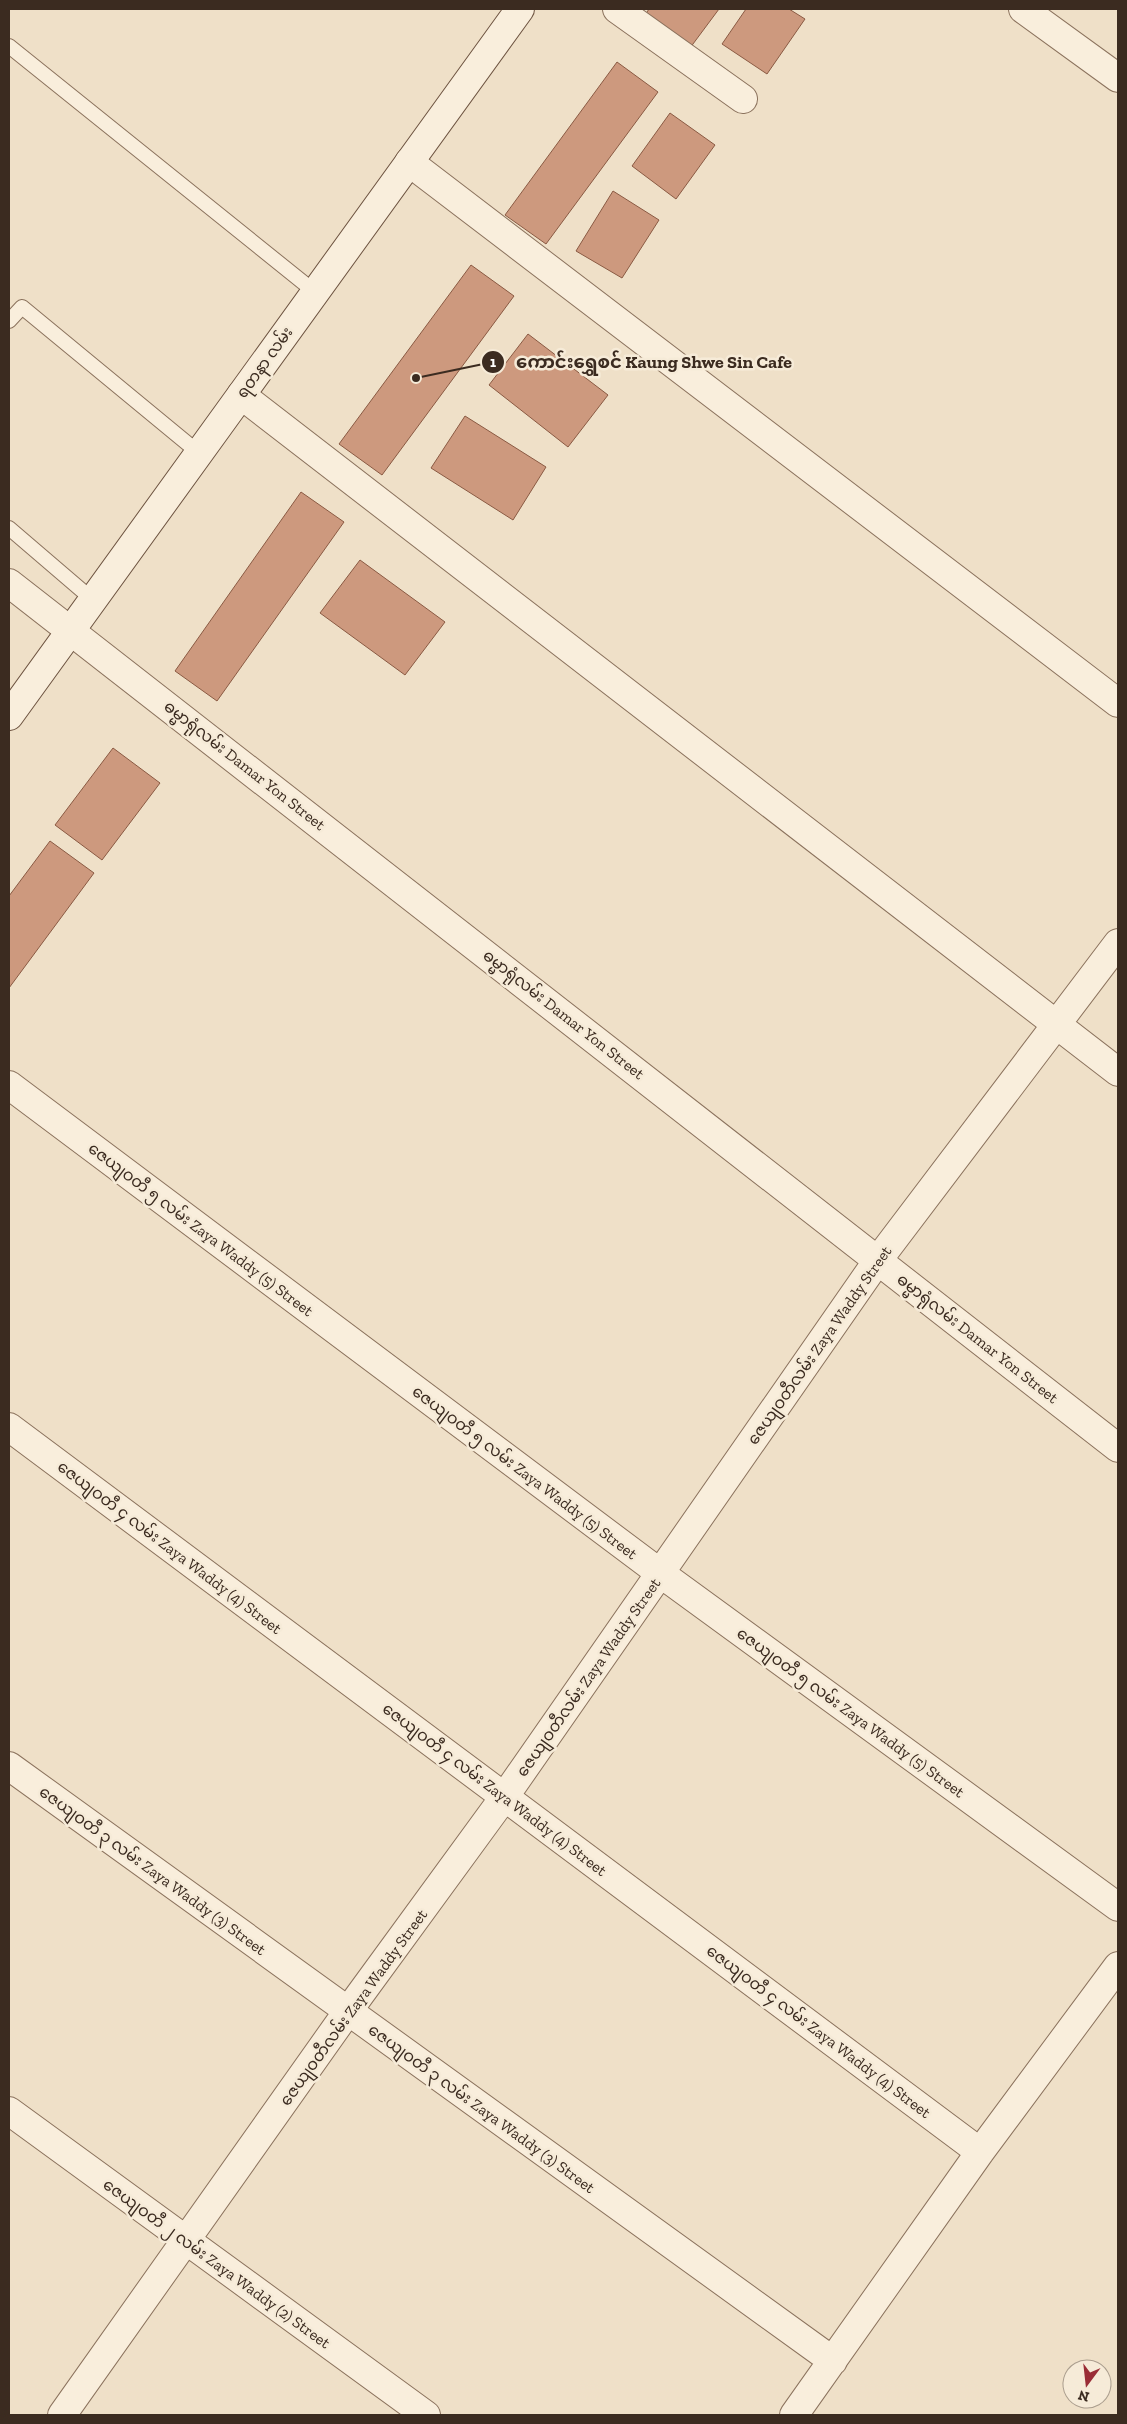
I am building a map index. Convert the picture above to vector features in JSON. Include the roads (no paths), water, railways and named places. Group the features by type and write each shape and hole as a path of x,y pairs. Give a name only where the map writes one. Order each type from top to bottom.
{"street":[{"name":"ရတနာ လမ်း","path":"9,716 520,9"},
{"path":"617,9 743,99"},
{"path":"1023,9 1118,78"},
{"path":"409,162 1118,704"},
{"path":"241,395 1118,1072"},
{"name":"ဓမ္မာရုံလမ်း Damar Yon Street","path":"9,582 1118,1448"},
{"name":"ဇေယျဝတီလမ်း Zaya Waddy Street","path":"62,2415 348,2012 505,1796 878,1260 1058,1025 1118,943"},
{"name":"ဇေယျဝတီ ၅ လမ်း Zaya Waddy (5) Street","path":"9,1085 660,1573 1118,1907"},
{"name":"ဇေယျဝတီ ၄ လမ်း Zaya Waddy (4) Street","path":"9,1427 980,2152"},
{"name":"ဇေယျဝတီ ၃ လမ်း Zaya Waddy (3) Street","path":"9,1766 833,2361"},
{"path":"794,2415 980,2152 1118,1966"},
{"name":"ဇေယျဝတီ ၂ လမ်း Zaya Waddy (2) Street","path":"9,2111 426,2415"}],"lane":[{"path":"9,46 315,292"},
{"path":"9,321 22,307 199,453"},
{"path":"9,528 93,600"}],"place":[{"name":"ကောင်းရွှေစင် Kaung Shwe Sin Cafe","path":"416,378"}]}
